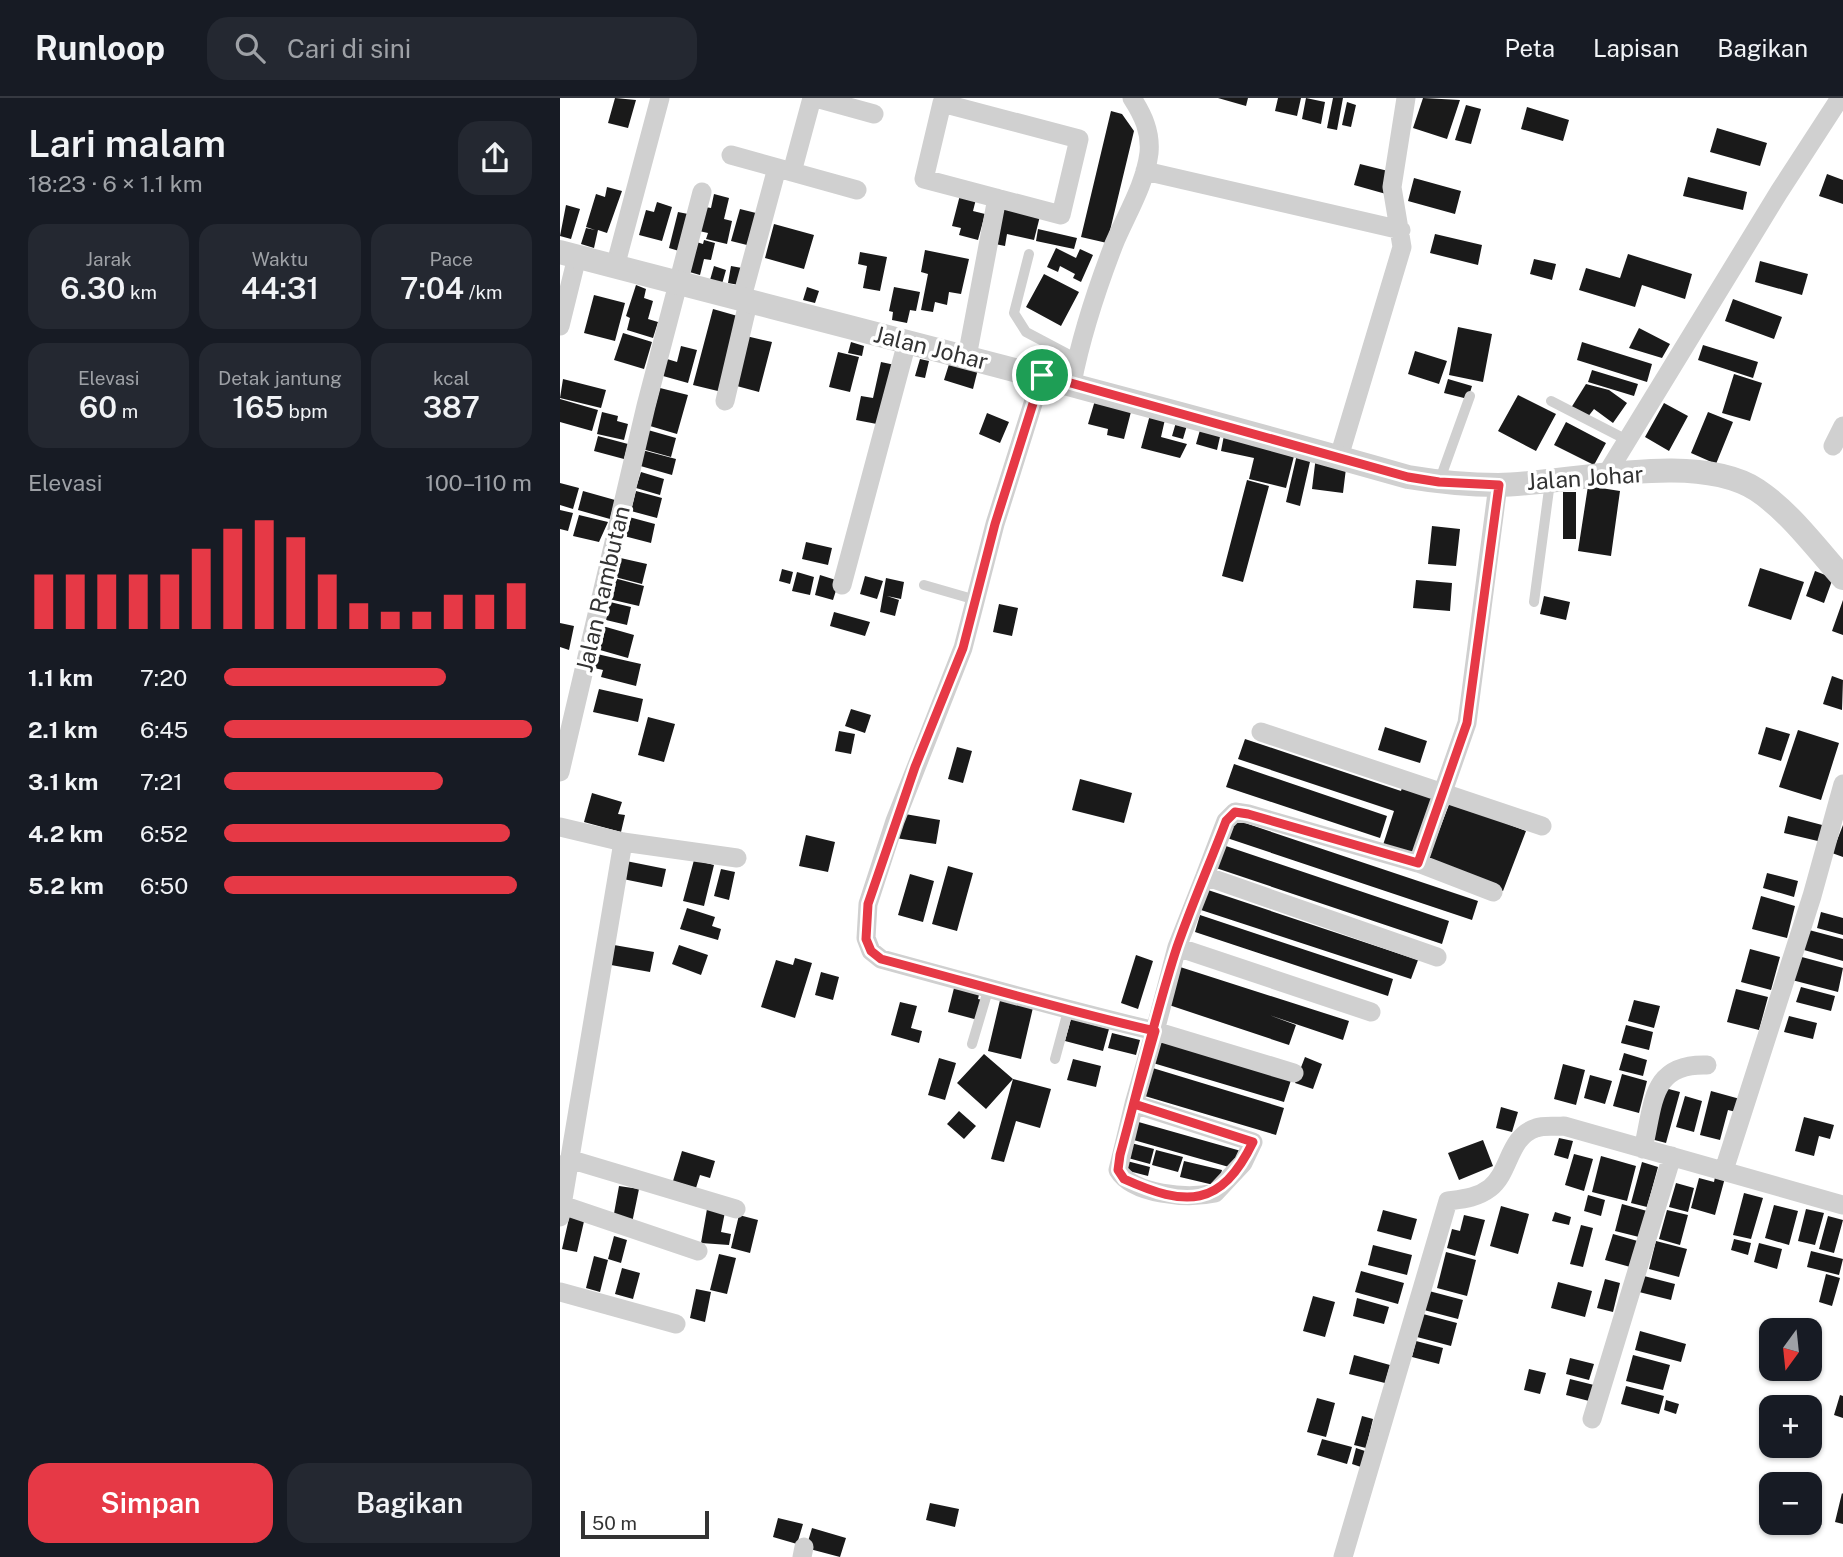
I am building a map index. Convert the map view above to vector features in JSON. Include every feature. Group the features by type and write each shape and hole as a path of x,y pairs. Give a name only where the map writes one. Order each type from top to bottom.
{"street":[{"path":"615,267 660,98"},
{"path":"725,401 744,302 784,170 814,98 874,114"},
{"path":"1072,383 1077,359 1113,247 1145,172 1149,151 1147,125 1132,98"},
{"path":"1339,457 1400,254 1401,230 1392,195 1406,98"},
{"path":"1606,474 1625,439 1840,98"},
{"path":"943,101 1079,139 1061,215 923,179 943,101"},
{"path":"730,155 857,190"},
{"path":"1145,172 1401,230"},
{"name":"Jalan Rambutan","path":"560,772 646,406 702,192"},
{"path":"967,357 997,198"},
{"path":"560,326 568,255"},
{"name":"Jalan Johar","path":"568,255 744,302 1042,375 1439,482 1499,485 1550,482 1606,474 1715,474 1746,485 1783,512 1843,578"},
{"path":"842,585 907,342"},
{"path":"1042,375 995,524 963,648 895,821 868,904 866,939 871,951 881,959 990,986 1068,1011 1155,1031 1294,1073"},
{"path":"1833,446 1843,426"},
{"path":"1418,863 1467,723 1499,485"},
{"path":"1261,732 1542,826"},
{"path":"1724,1170 1812,896 1843,784"},
{"path":"1134,1104 1253,1142 1243,1163 1215,1193 1179,1197 1134,1184 1124,1179 1118,1170 1134,1104 1177,947 1226,821 1235,812 1418,863 1493,892"},
{"path":"560,827 623,842 737,858"},
{"path":"623,842 561,1211 698,1251"},
{"path":"1205,876 1437,957"},
{"path":"1177,947 1371,1012"},
{"path":"1643,1149 1659,1087 1665,1076 1673,1069 1687,1064 1707,1065"},
{"path":"1343,1557 1448,1201 1472,1198 1492,1187 1517,1142 1537,1127 1564,1126 1843,1205"},
{"path":"1592,1419 1672,1156"},
{"path":"569,1159 736,1209"},
{"path":"560,1292 676,1324"}],"lane":[{"path":"1029,254 1014,313 1026,332 1077,359"},
{"path":"1439,482 1470,396"},
{"path":"1551,401 1625,439"},
{"path":"1534,602 1550,482"},
{"path":"924,585 976,600"},
{"path":"972,1044 990,986"},
{"path":"1055,1059 1068,1011"}],"building":[{"path":"615,98 636,100 628,128 608,123"},
{"path":"1218,98 1248,98 1246,106"},
{"path":"1278,98 1301,98 1297,116 1275,111"},
{"path":"1306,98 1325,102 1321,124 1302,119"},
{"path":"1333,98 1343,98 1337,130 1327,128"},
{"path":"1423,98 1460,100 1447,139 1413,128"},
{"path":"1347,102 1356,105 1351,127 1342,125"},
{"path":"1466,105 1481,109 1471,144 1455,140"},
{"path":"1527,107 1569,120 1563,141 1521,129"},
{"path":"1111,111 1122,114 1134,131 1107,243 1081,237"},
{"path":"1717,128 1767,143 1760,166 1710,152"},
{"path":"1360,164 1392,172 1386,194 1354,185"},
{"path":"1827,174 1843,180 1843,204 1819,196"},
{"path":"1688,177 1747,192 1743,210 1683,196"},
{"path":"1414,178 1461,191 1455,214 1408,201"},
{"path":"607,187 622,191 607,233 598,230 594,248 581,244 586,228 595,230 586,227 596,194 605,197"},
{"path":"714,194 729,198 724,219 732,221 727,244 706,239 708,233 699,231 705,207 711,208"},
{"path":"960,195 976,199 973,211 985,214 978,240 959,235 961,228 952,226"},
{"path":"657,202 672,207 662,241 639,235 646,210 654,212"},
{"path":"566,205 580,209 571,239 560,236"},
{"path":"1003,208 1040,216 1034,240 1007,234 1005,246 995,244"},
{"path":"740,209 756,213 747,245 731,241"},
{"path":"678,212 688,214 679,251 669,248"},
{"path":"774,224 814,235 804,269 765,258"},
{"path":"1038,229 1077,238 1074,249 1036,241"},
{"path":"1435,234 1482,245 1478,265 1430,253"},
{"path":"704,240 715,243 711,260 704,259 700,275 686,271 693,241 703,244"},
{"path":"1056,248 1076,258 1080,249 1093,255 1081,282 1073,278 1075,274 1060,266 1058,272 1047,267"},
{"path":"925,250 969,259 961,294 949,292 947,305 935,302 933,312 921,310 928,274 921,272"},
{"path":"860,252 887,257 880,291 863,288 867,266 858,264"},
{"path":"1628,254 1692,274 1685,299 1642,285 1635,307 1579,290 1586,268 1620,278"},
{"path":"1534,259 1556,264 1552,280 1530,274"},
{"path":"1760,261 1808,274 1802,295 1755,282"},
{"path":"714,266 726,270 722,284 710,280"},
{"path":"731,266 742,268 739,285 728,283"},
{"path":"1044,274 1079,292 1061,326 1026,307"},
{"path":"636,285 646,289 644,298 653,301 648,319 658,322 653,338 627,330 630,318 626,316"},
{"path":"807,287 819,291 815,303 803,300"},
{"path":"894,287 920,292 916,311 910,310 907,323 892,320 893,312 889,311"},
{"path":"594,295 625,303 615,341 584,333"},
{"path":"1733,299 1782,317 1774,339 1725,321"},
{"path":"713,309 741,317 722,392 693,385"},
{"path":"1458,327 1492,334 1483,382 1449,375"},
{"path":"1639,328 1670,344 1662,358 1629,348"},
{"path":"623,333 652,342 644,369 614,360"},
{"path":"746,336 772,342 759,392 733,385"},
{"path":"851,342 864,346 862,356 848,353"},
{"path":"1582,342 1652,364 1647,382 1577,360"},
{"path":"1703,345 1758,362 1753,378 1698,360"},
{"path":"681,346 697,350 688,383 663,376 667,359 677,362"},
{"path":"1415,351 1447,361 1439,384 1408,374"},
{"path":"838,352 859,357 850,392 829,387"},
{"path":"920,359 929,361 925,378 915,376"},
{"path":"950,361 978,369 973,389 944,380"},
{"path":"881,362 895,365 882,425 856,420 861,396 873,398"},
{"path":"1592,370 1638,384 1634,396 1588,382"},
{"path":"1734,374 1762,383 1750,421 1722,413"},
{"path":"563,379 606,390 601,408 560,398"},
{"path":"1448,379 1472,386 1468,399 1444,393"},
{"path":"1586,384 1609,390 1627,403 1613,423 1594,409 1587,418 1571,408"},
{"path":"660,388 688,395 677,434 650,426"},
{"path":"1518,395 1556,414 1536,451 1498,431"},
{"path":"1096,397 1133,404 1124,439 1107,435 1108,429 1088,424"},
{"path":"560,399 598,410 592,431 560,422"},
{"path":"1664,403 1688,416 1669,451 1645,437"},
{"path":"1151,411 1166,415 1161,437 1187,444 1180,458 1141,448"},
{"path":"602,412 618,416 617,421 628,424 624,440 597,434"},
{"path":"1708,412 1733,422 1716,464 1691,453"},
{"path":"987,413 1009,422 1000,443 979,434"},
{"path":"1177,419 1188,422 1183,439 1172,436"},
{"path":"1566,422 1606,443 1594,465 1554,445"},
{"path":"1202,423 1222,428 1217,450 1196,444"},
{"path":"648,430 676,438 671,457 642,449"},
{"path":"1225,430 1295,452 1286,488 1249,479 1254,458 1221,451"},
{"path":"598,436 628,444 624,459 594,451"},
{"path":"642,450 676,459 672,475 637,465"},
{"path":"1298,450 1312,453 1300,506 1286,502"},
{"path":"1316,456 1347,460 1343,493 1312,489"},
{"path":"641,472 664,479 660,495 636,488"},
{"path":"1247,480 1269,486 1243,582 1222,576"},
{"path":"560,483 579,488 573,509 560,505"},
{"path":"1588,486 1620,491 1611,556 1578,551"},
{"path":"583,491 615,500 610,519 578,510"},
{"path":"636,491 662,498 657,518 631,511"},
{"path":"1563,492 1576,492 1576,539 1563,539"},
{"path":"560,510 573,513 568,531 560,529"},
{"path":"579,515 608,522 599,542 573,536"},
{"path":"629,517 655,524 651,543 624,536"},
{"path":"1432,526 1460,529 1456,566 1428,564"},
{"path":"806,542 832,548 828,565 802,559"},
{"path":"616,557 647,564 642,584 611,576"},
{"path":"1760,568 1804,582 1791,620 1748,606"},
{"path":"782,569 793,572 790,584 779,581"},
{"path":"1815,571 1833,578 1824,603 1806,596"},
{"path":"797,572 814,577 810,595 792,591"},
{"path":"820,575 839,581 833,600 815,595"},
{"path":"865,576 883,581 877,599 860,594"},
{"path":"614,578 644,586 639,606 609,599"},
{"path":"886,578 904,582 901,599 887,596 899,600 895,616 880,612"},
{"path":"1416,580 1452,583 1450,611 1413,608"},
{"path":"1544,596 1570,602 1566,620 1540,614"},
{"path":"1843,600 1843,635 1832,631"},
{"path":"610,602 631,607 627,625 606,620"},
{"path":"999,604 1018,608 1012,636 993,632"},
{"path":"834,612 870,622 865,636 830,626"},
{"path":"560,623 574,626 569,650 560,647"},
{"path":"599,625 634,635 628,658 593,648"},
{"path":"597,654 641,664 636,686 601,677 603,670 594,668"},
{"path":"1832,676 1843,680 1842,710 1823,704"},
{"path":"599,689 643,699 638,722 593,712"},
{"path":"851,709 871,715 865,733 845,726"},
{"path":"648,717 675,724 664,762 638,755"},
{"path":"1385,727 1427,741 1420,763 1378,750"},
{"path":"1766,727 1790,734 1781,761 1758,754"},
{"path":"1798,730 1839,743 1821,800 1779,787"},
{"path":"839,731 855,734 851,754 835,751"},
{"path":"1245,739 1401,791 1402,788 1436,799 1417,856 1383,845 1394,811 1238,759"},
{"path":"957,747 972,751 963,783 948,779"},
{"path":"1234,764 1387,816 1380,838 1226,787"},
{"path":"1080,779 1132,793 1124,823 1072,810"},
{"path":"592,793 622,802 618,814 625,815 621,832 584,822"},
{"path":"1450,802 1526,831 1503,891 1427,862"},
{"path":"899,813 940,820 936,844 895,838"},
{"path":"1788,816 1826,826 1822,842 1784,833"},
{"path":"1233,819 1478,901 1472,920 1227,838"},
{"path":"1843,825 1843,857 1832,853"},
{"path":"806,835 835,842 828,872 799,866"},
{"path":"1223,845 1449,921 1442,944 1216,868"},
{"path":"694,860 714,865 704,906 683,901"},
{"path":"626,861 666,869 662,887 623,879"},
{"path":"948,866 973,873 957,931 932,924"},
{"path":"721,869 735,872 729,900 714,896"},
{"path":"1767,873 1798,881 1794,897 1763,888"},
{"path":"910,874 934,881 923,922 898,915"},
{"path":"1208,890 1418,960 1411,979 1201,910"},
{"path":"1761,896 1795,906 1787,938 1752,929"},
{"path":"687,908 715,917 712,926 721,929 718,940 680,929"},
{"path":"1821,912 1843,918 1843,935 1817,928"},
{"path":"1200,915 1393,979 1388,996 1195,932"},
{"path":"1809,930 1843,939 1843,961 1804,950"},
{"path":"614,945 654,952 650,972 611,965"},
{"path":"679,945 708,955 701,975 672,964"},
{"path":"1750,949 1780,957 1771,990 1741,982"},
{"path":"1136,955 1153,961 1138,1009 1121,1003"},
{"path":"1798,956 1843,968 1838,992 1792,980"},
{"path":"795,958 812,963 795,1018 761,1007 776,960 793,965"},
{"path":"1177,966 1349,1021 1343,1040 1269,1015 1296,1025 1289,1045 1166,1004"},
{"path":"821,972 839,977 833,1000 815,995"},
{"path":"956,980 981,986 978,999 983,1000 978,1020 948,1012"},
{"path":"1801,987 1835,996 1831,1011 1796,1002"},
{"path":"1736,989 1768,997 1759,1030 1727,1022"},
{"path":"1002,992 1035,999 1021,1059 988,1051"},
{"path":"1634,1000 1660,1006 1654,1028 1628,1021"},
{"path":"900,1002 917,1006 911,1028 922,1031 919,1043 891,1035"},
{"path":"1789,1016 1817,1023 1813,1039 1784,1032"},
{"path":"1071,1019 1109,1029 1103,1051 1065,1041"},
{"path":"1626,1025 1653,1032 1649,1050 1621,1043"},
{"path":"1112,1033 1140,1040 1136,1055 1108,1048"},
{"path":"1161,1037 1292,1077 1284,1102 1153,1063"},
{"path":"1624,1053 1647,1060 1643,1076 1619,1070"},
{"path":"984,1054 1013,1079 986,1109 957,1083"},
{"path":"1305,1057 1322,1064 1313,1089 1295,1083"},
{"path":"939,1058 956,1063 945,1100 928,1095"},
{"path":"1073,1059 1101,1066 1096,1087 1067,1080"},
{"path":"1563,1064 1585,1070 1576,1105 1554,1099"},
{"path":"1146,1066 1284,1108 1276,1135 1138,1094"},
{"path":"1622,1074 1647,1081 1639,1113 1613,1106"},
{"path":"1590,1075 1612,1081 1605,1104 1584,1098"},
{"path":"1013,1079 1051,1089 1040,1128 1016,1121 1004,1162 991,1159"},
{"path":"1661,1087 1680,1092 1666,1143 1647,1138"},
{"path":"1711,1091 1740,1099 1736,1112 1728,1110 1720,1140 1700,1135"},
{"path":"1685,1096 1702,1101 1694,1132 1676,1127"},
{"path":"1501,1107 1518,1112 1512,1132 1496,1128"},
{"path":"959,1111 976,1126 964,1139 947,1124"},
{"path":"1804,1117 1834,1125 1830,1139 1819,1136 1814,1156 1795,1151"},
{"path":"1135,1121 1241,1151 1236,1169 1130,1139"},
{"path":"1559,1138 1573,1141 1568,1159 1554,1155"},
{"path":"1483,1140 1493,1166 1459,1180 1448,1153"},
{"path":"1131,1143 1154,1149 1150,1164 1128,1158"},
{"path":"1156,1150 1183,1157 1178,1172 1152,1165"},
{"path":"682,1151 715,1161 710,1178 700,1175 696,1188 673,1181"},
{"path":"1574,1154 1593,1159 1584,1191 1565,1185"},
{"path":"1601,1156 1636,1166 1627,1201 1592,1192"},
{"path":"1127,1161 1150,1167 1148,1176 1125,1170"},
{"path":"1184,1161 1222,1170 1218,1186 1180,1177"},
{"path":"1642,1162 1658,1167 1647,1207 1631,1203"},
{"path":"1716,1172 1726,1174 1715,1215 1691,1208 1699,1178 1714,1182"},
{"path":"1676,1183 1694,1188 1688,1212 1669,1207"},
{"path":"619,1186 639,1189 632,1223 613,1219"},
{"path":"1744,1193 1763,1198 1751,1239 1733,1235"},
{"path":"1588,1195 1605,1200 1601,1216 1584,1211"},
{"path":"1622,1204 1647,1211 1639,1237 1615,1231"},
{"path":"1774,1205 1798,1211 1789,1245 1765,1238"},
{"path":"1501,1206 1529,1214 1518,1254 1490,1246"},
{"path":"707,1209 725,1212 721,1232 731,1234 729,1245 701,1243"},
{"path":"1806,1209 1824,1213 1815,1245 1798,1241"},
{"path":"1383,1210 1417,1219 1411,1240 1377,1231"},
{"path":"1667,1210 1688,1215 1680,1245 1659,1239"},
{"path":"1555,1212 1571,1217 1569,1225 1552,1221"},
{"path":"570,1214 585,1217 577,1252 562,1249"},
{"path":"739,1215 758,1220 750,1253 731,1248"},
{"path":"1464,1215 1485,1220 1475,1256 1447,1248 1452,1229 1460,1231"},
{"path":"1828,1216 1843,1220 1834,1253 1819,1249"},
{"path":"1581,1225 1593,1228 1583,1267 1570,1264"},
{"path":"1613,1234 1641,1242 1634,1268 1605,1260"},
{"path":"614,1236 627,1240 621,1263 608,1259"},
{"path":"1734,1239 1751,1243 1748,1255 1731,1250"},
{"path":"1656,1241 1687,1249 1679,1277 1649,1269"},
{"path":"1759,1243 1782,1249 1777,1269 1754,1262"},
{"path":"1373,1245 1412,1255 1407,1275 1368,1265"},
{"path":"1811,1251 1843,1259 1839,1275 1807,1267"},
{"path":"1446,1252 1476,1260 1467,1296 1437,1288"},
{"path":"719,1254 736,1258 727,1294 710,1290"},
{"path":"594,1256 608,1260 600,1292 586,1288"},
{"path":"622,1268 640,1273 633,1299 615,1294"},
{"path":"1361,1271 1404,1283 1398,1304 1355,1292"},
{"path":"1826,1274 1840,1278 1832,1306 1819,1302"},
{"path":"1644,1276 1675,1284 1671,1300 1639,1292"},
{"path":"1605,1279 1620,1283 1613,1312 1597,1308"},
{"path":"1558,1282 1592,1291 1585,1317 1551,1308"},
{"path":"696,1289 711,1292 705,1322 690,1318"},
{"path":"1429,1291 1463,1300 1458,1319 1424,1310"},
{"path":"1313,1296 1335,1302 1325,1337 1303,1331"},
{"path":"1357,1298 1389,1307 1384,1324 1353,1316"},
{"path":"1423,1314 1457,1323 1451,1346 1417,1337"},
{"path":"1640,1331 1686,1344 1681,1362 1635,1350"},
{"path":"1416,1341 1443,1348 1439,1364 1412,1357"},
{"path":"1354,1355 1390,1365 1385,1383 1349,1374"},
{"path":"1633,1355 1670,1365 1663,1390 1626,1381"},
{"path":"1570,1358 1594,1364 1589,1380 1566,1374"},
{"path":"1529,1369 1546,1373 1540,1394 1524,1390"},
{"path":"1570,1379 1594,1385 1589,1401 1566,1395"},
{"path":"1626,1386 1664,1396 1659,1414 1621,1404"},
{"path":"1840,1395 1843,1396 1843,1418 1834,1415"},
{"path":"1317,1398 1335,1403 1326,1437 1307,1432"},
{"path":"1666,1400 1679,1404 1676,1414 1664,1410"},
{"path":"1362,1416 1373,1419 1366,1448 1354,1445"},
{"path":"1322,1439 1352,1447 1347,1464 1317,1455"},
{"path":"1356,1448 1365,1451 1361,1467 1352,1464"},
{"path":"1843,1494 1843,1524 1835,1522"},
{"path":"930,1503 959,1509 955,1527 926,1520"},
{"path":"778,1518 803,1524 797,1544 773,1537"},
{"path":"812,1528 846,1538 840,1557 806,1548"}],"route":[{"path":"1042,375 995,524 963,648 915,767 868,904 866,939 871,951 881,959 990,986 1068,1011 1155,1031 1134,1104 1253,1142 1243,1163 1230,1179 1215,1193 1197,1197 1179,1197 1134,1184 1124,1179 1118,1170 1118,1163 1134,1104 1155,1031 1177,947 1226,821 1235,812 1248,814 1418,863 1467,723 1499,485 1439,482 1408,477 1042,375"}]}
